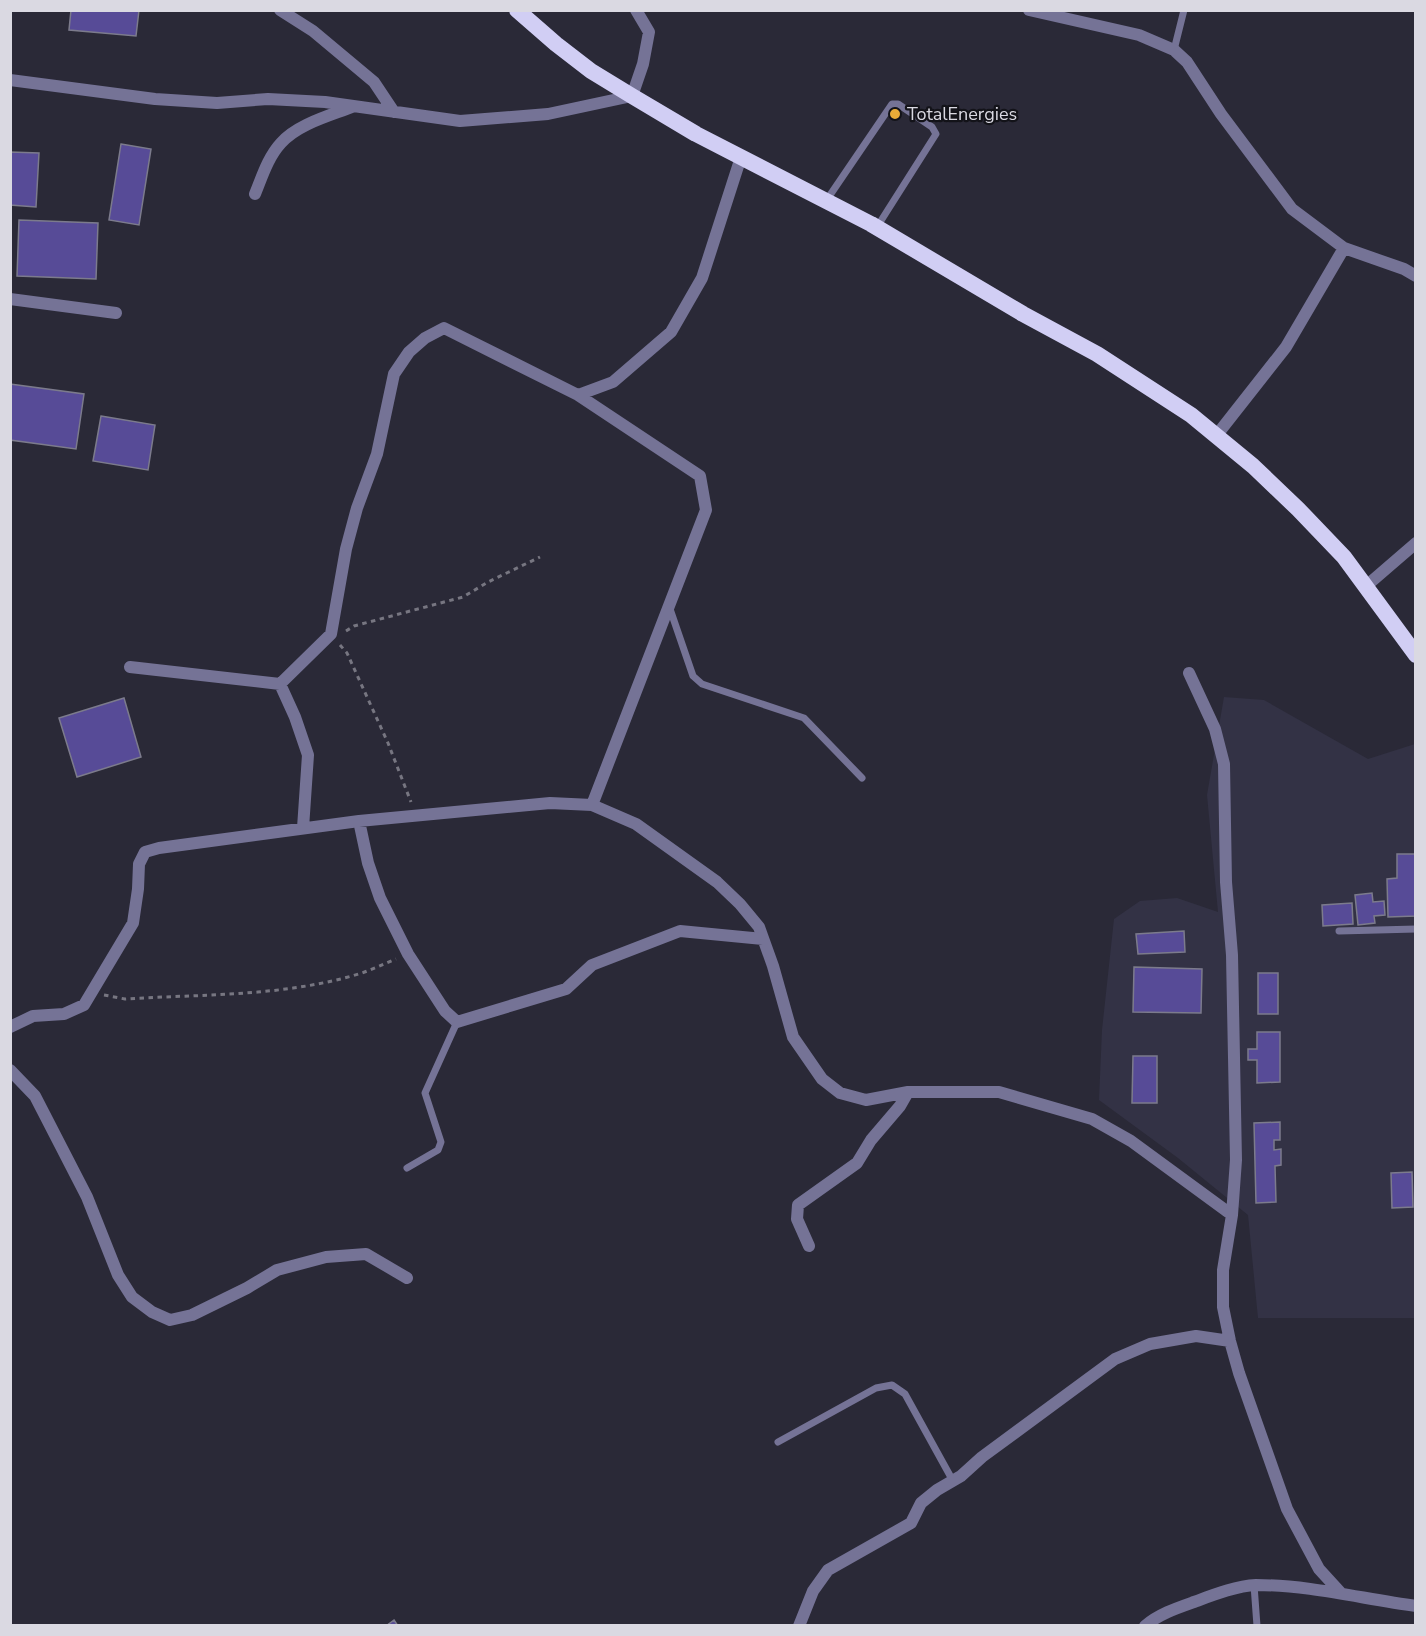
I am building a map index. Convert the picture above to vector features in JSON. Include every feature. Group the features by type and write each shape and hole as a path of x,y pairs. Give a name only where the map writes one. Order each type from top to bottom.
{"highway":[{"path":"517,10 582,64 632,96 696,134 877,227 1023,314 1097,354 1191,415 1253,466 1344,557 1416,655"}],"street":[{"path":"280,10 313,31 374,82 394,112"},
{"path":"10,80 155,99 217,103 268,99 325,102 460,121 548,114 632,96 643,64 649,32 636,10"},
{"path":"1029,10 1139,35 1174,50 1187,62 1221,114 1292,209 1344,248 1404,269 1416,276"},
{"path":"255,194 265,168 280,143 308,125 353,107"},
{"path":"578,395 613,382 671,332 702,278 741,157"},
{"path":"1216,435 1286,347 1344,248"},
{"path":"10,299 116,313"},
{"path":"130,667 280,684 333,636 346,549 354,518 377,454 394,374 410,352 425,338 444,328 578,395 700,476 706,510 592,806"},
{"path":"1365,587 1416,543"},
{"path":"1189,674 1215,729 1224,764 1226,882 1232,955 1236,1160 1232,1215 1223,1270 1223,1307 1230,1341 1287,1509 1319,1569 1340,1592"},
{"path":"280,684 295,717 308,755 303,828"},
{"path":"10,1028 33,1016 64,1014 84,1005 133,923 139,864 145,852 303,828 416,815 550,803 592,806 636,824 717,882 740,904 759,927 773,966 793,1037 822,1079 840,1093 866,1100 908,1092 999,1092 1092,1119 1131,1141 1232,1215"},
{"path":"360,821 368,863 380,898 408,954 445,1011 457,1022 566,989 592,965 680,931 763,939"},
{"path":"10,1070 35,1096 87,1197 118,1275 132,1297 152,1312 170,1320 192,1315 248,1288 277,1270 326,1257 366,1254 407,1278"},
{"path":"809,1246 797,1219 798,1205 857,1162 908,1092"},
{"path":"799,1626 813,1591 828,1570 911,1523 921,1503 937,1490 961,1476 982,1457 1115,1359 1150,1344 1196,1336 1230,1341"},
{"path":"1145,1626 1179,1607 1215,1594 1254,1585 1340,1592 1416,1606"}],"lane":[{"path":"1174,50 1184,10"},
{"path":"826,201 892,104 898,104 932,127 936,134 877,227"},
{"path":"669,607 693,676 702,684 804,718 862,778"},
{"path":"1338,931 1416,929"},
{"path":"407,1168 438,1150 441,1142 425,1093 457,1022"},
{"path":"778,1442 858,1400 876,1388 892,1384 905,1394 953,1481"},
{"path":"1254,1585 1257,1626"}],"path":[{"path":"416,815 388,743 347,653 333,636 354,626 463,597 540,557"},
{"path":"91,993 125,999 265,992 362,973 408,954"}],"shaded area":[{"path":"1224,697 1264,700 1368,759 1415,744 1415,1318 1258,1318 1248,1215 1178,1158 1099,1100 1102,1030 1114,919 1140,901 1177,898 1218,912 1207,795"}],"building":[{"path":"71,10 139,10 136,36 69,30"},
{"path":"121,144 151,149 139,225 109,220"},
{"path":"10,152 39,153 36,207 10,205"},
{"path":"19,220 98,223 96,279 17,276"},
{"path":"10,384 84,394 76,449 10,440"},
{"path":"101,416 155,425 148,470 93,461"},
{"path":"124,698 141,757 77,777 59,718"},
{"path":"1397,854 1416,854 1416,916 1388,917 1387,879 1397,878"},
{"path":"1372,893 1373,902 1384,901 1385,915 1374,916 1375,923 1358,925 1355,895"},
{"path":"1352,903 1353,924 1323,926 1322,905"},
{"path":"1184,931 1185,952 1138,954 1136,934"},
{"path":"1134,967 1202,969 1201,1013 1133,1012"},
{"path":"1258,973 1278,973 1278,1014 1258,1014"},
{"path":"1257,1032 1280,1032 1280,1082 1257,1083 1257,1060 1248,1060 1248,1049 1257,1049"},
{"path":"1133,1056 1157,1056 1157,1103 1132,1103"},
{"path":"1280,1122 1280,1140 1274,1140 1274,1150 1281,1149 1281,1165 1275,1166 1276,1202 1256,1203 1254,1123"},
{"path":"1412,1172 1413,1207 1392,1208 1391,1173"},
{"path":"394,1620 398,1626 386,1626"}],"place":[{"name":"TotalEnergies","path":"895,114"}]}
